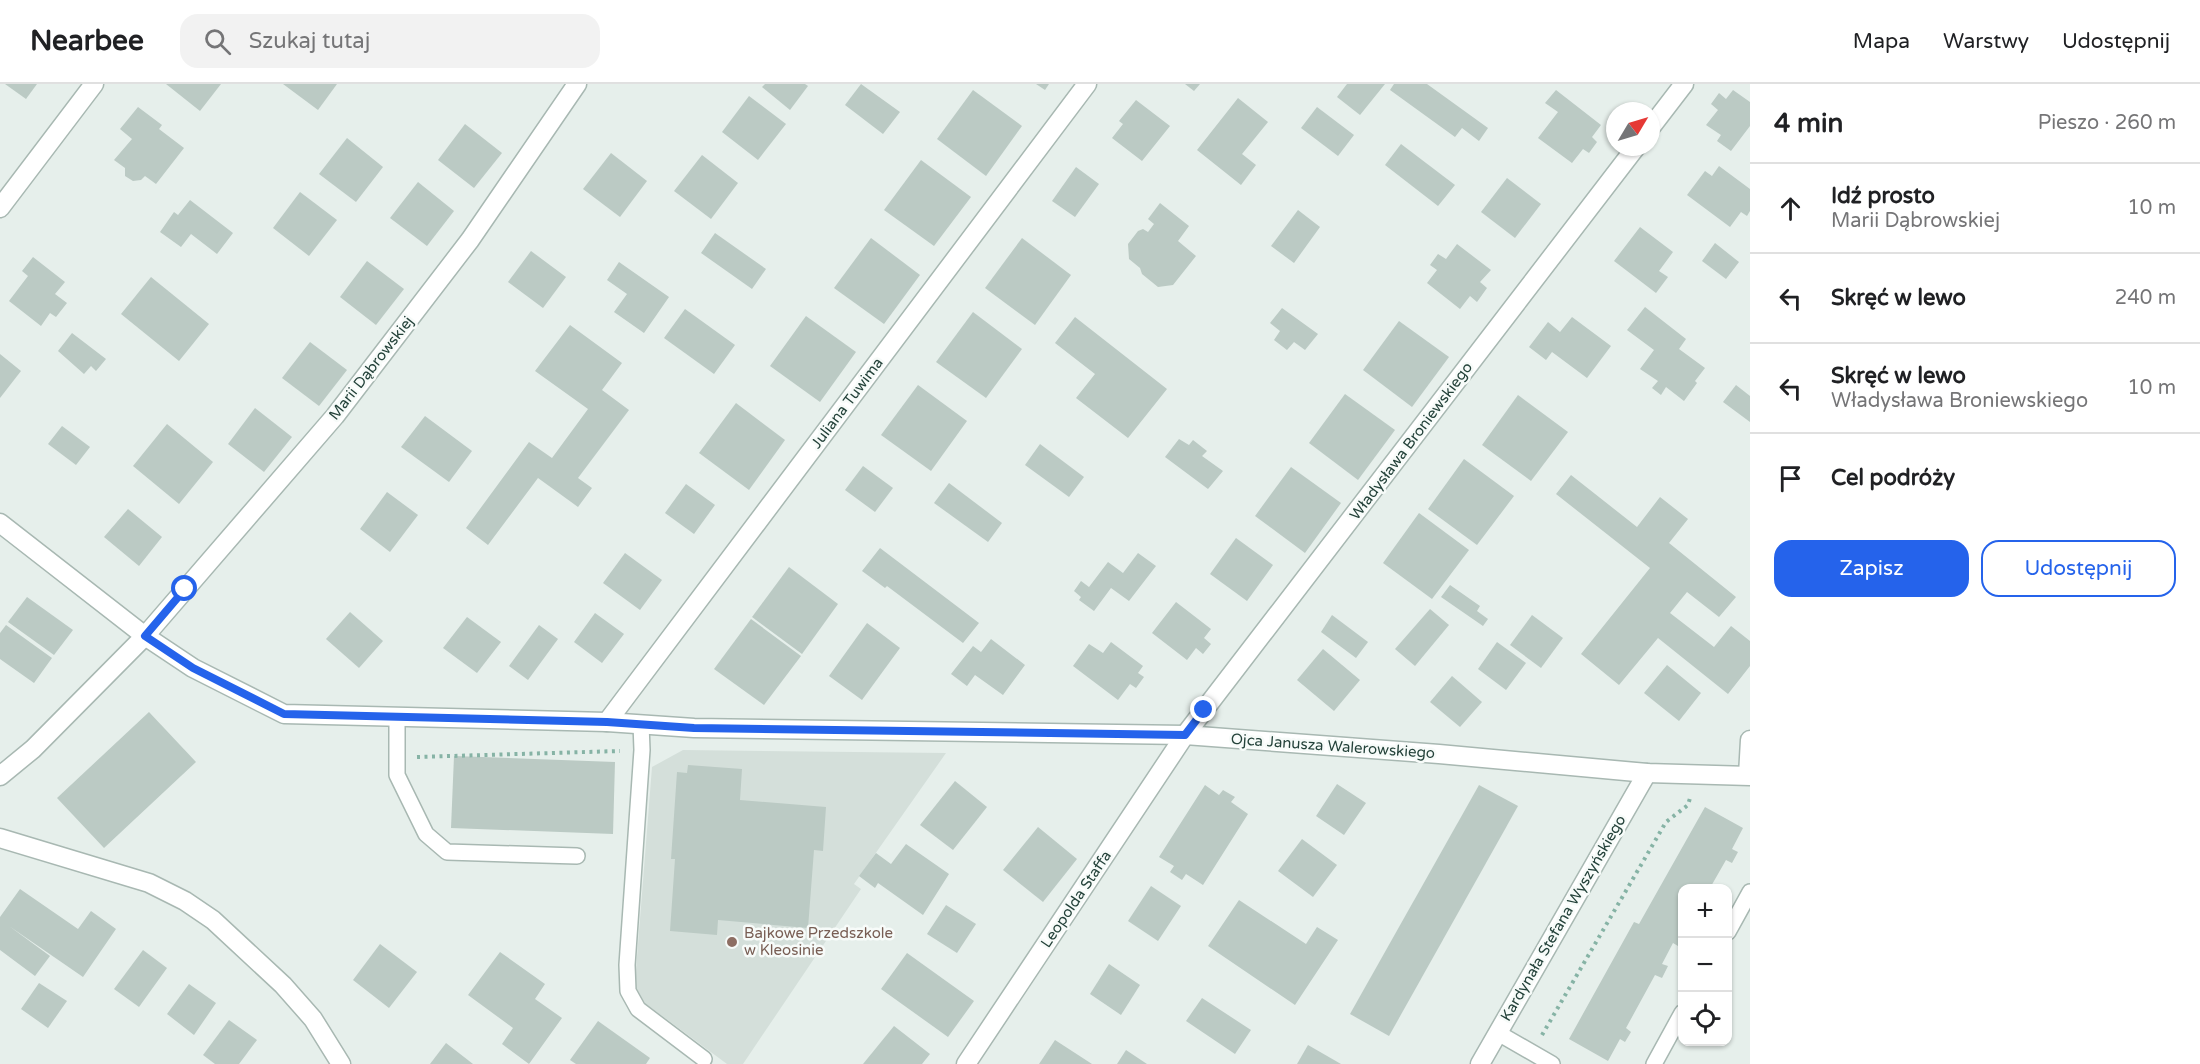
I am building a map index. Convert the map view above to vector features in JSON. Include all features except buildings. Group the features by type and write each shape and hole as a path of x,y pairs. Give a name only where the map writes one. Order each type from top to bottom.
{"street":[{"path":"0,208 94,84"},
{"name":"Marii Dąbrowskiej","path":"0,776 33,749 145,636 335,416 470,240 577,84"},
{"name":"Juliana Tuwima","path":"607,722 1087,84"},
{"path":"1660,116 1684,84"},
{"name":"Władysława Broniewskiego","path":"1185,735 1629,156"},
{"name":"Ojca Janusza Walerowskiego","path":"0,523 145,636 193,668 284,714 607,722 694,728 1185,735 1647,772 1749,776"},
{"name":"Leopolda Staffa","path":"966,1064 1185,735"},
{"path":"1749,776 1750,741"},
{"name":"Kardynała Stefana Wyszyńskiego","path":"1480,1064 1647,772"},
{"path":"0,838 149,882 185,901 213,920 283,985 313,1020 341,1064"}],"lane":[{"path":"397,717 397,775 426,834 447,852 577,856"},
{"path":"641,724 642,750 627,965 628,991 638,1009 704,1059"},
{"path":"1732,925 1750,892"},
{"path":"1654,1064 1678,1022"},
{"path":"1498,1033 1552,1064"}],"path":[{"path":"1532,1052 1666,822 1688,805 1699,775"}],"shaded area":[{"name":"Bajkowe Przedszkole w Kleosinie","path":"683,750 946,753 854,884 861,889 743,1064 727,1064 634,995 652,767"}],"place":[{"name":"Bajkowe Przedszkole w Kleosinie","path":"732,942"}],"route":[{"path":"185,589 145,636 193,668 284,714 607,722 694,728 1185,735 1204,710"}]}
